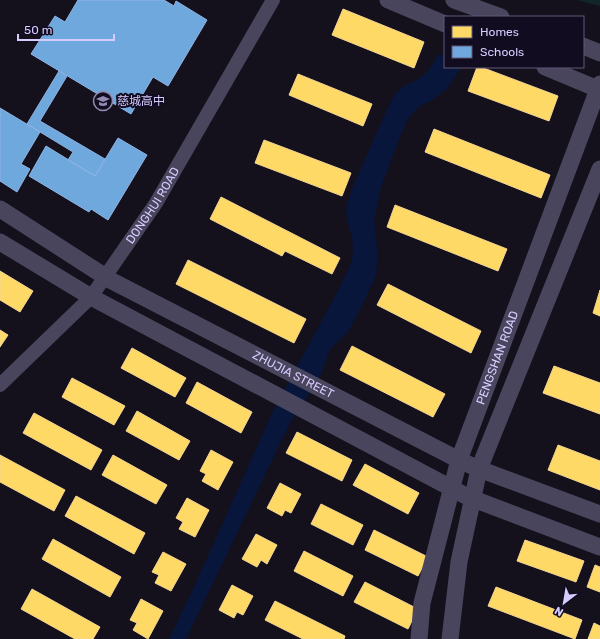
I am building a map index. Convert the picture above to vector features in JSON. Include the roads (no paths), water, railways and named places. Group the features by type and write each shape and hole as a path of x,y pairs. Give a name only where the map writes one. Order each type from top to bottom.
{"street":[{"name":"DONGHUI ROAD","path":"0,385 91,297 106,276 156,203 273,0"},
{"path":"388,0 444,24"},
{"path":"454,0 498,16"},
{"path":"584,46 600,53"},
{"path":"548,68 599,88"},
{"name":"PENGSHAN ROAD","path":"419,639 422,603 459,460 599,88"},
{"name":"PENGSHAN ROAD","path":"450,639 459,562 479,470 600,169"},
{"name":"ZHUJIA STREET","path":"0,209 106,276 459,460 479,470 600,514"},
{"path":"0,242 91,297 452,489 473,499 600,547"}],"water":[{"path":"438,55 444,55 444,68 461,68 447,89 431,101 420,106 409,117 400,137 381,187 374,221 378,256 376,275 363,304 348,332 330,349 320,377 292,419 186,639 169,639 273,411 340,287 351,263 353,251 352,237 347,220 346,208 353,186 389,105 396,93 405,85 417,80 427,72"}],"place":[{"name":"慈城高中","path":"103,101"}]}
